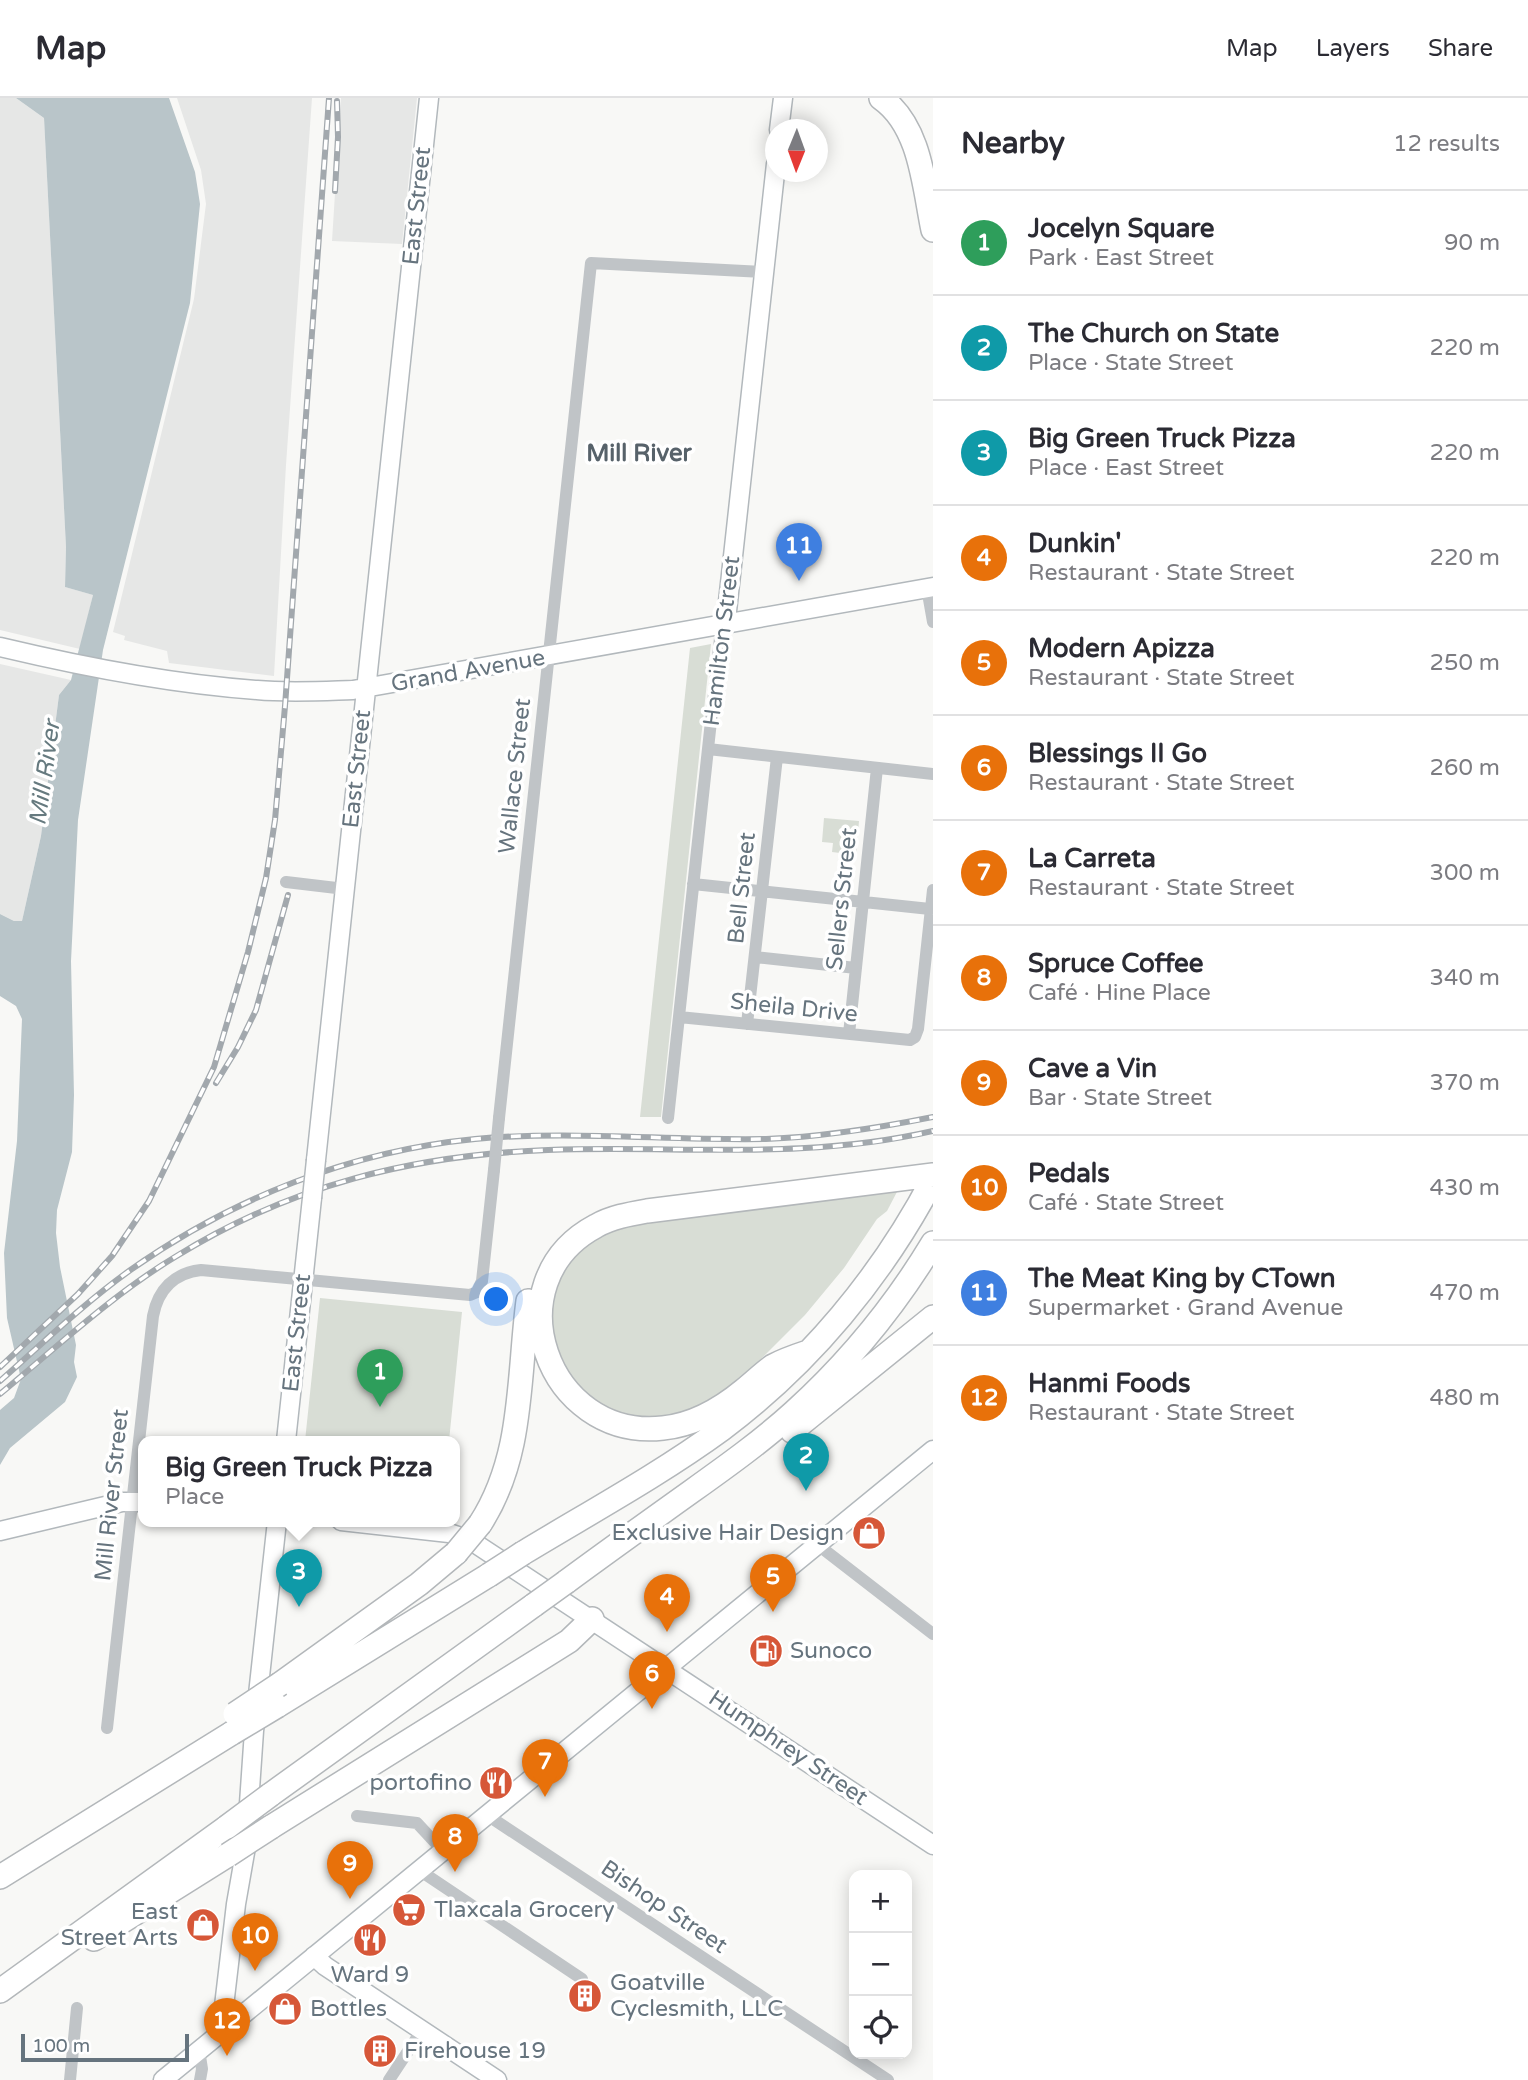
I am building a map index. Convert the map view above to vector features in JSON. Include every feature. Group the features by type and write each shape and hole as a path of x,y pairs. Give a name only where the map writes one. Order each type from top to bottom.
{"highway":[{"path":"881,98 900,116 911,139 933,230"},
{"path":"279,1695 456,1553 480,1524 501,1486 514,1443 532,1282 545,1255 573,1225 601,1209 619,1203 933,1161"},
{"path":"808,1352 774,1366 730,1401 699,1418 663,1428 628,1426 607,1420 589,1410 559,1381 542,1342 542,1299 554,1268 568,1247 593,1227 615,1218 647,1212 932,1180"},
{"path":"0,1877 189,1760 212,1730 234,1724 279,1695 489,1575 722,1428 765,1393 842,1315 875,1273 932,1180"},
{"path":"0,1991 756,1444 814,1394 864,1340 933,1244"},
{"path":"756,1444 800,1426 933,1317"},
{"path":"60,1947 103,1935 569,1641 592,1619"},
{"path":"0,1859 41,1835 80,1828"}],"main road":[{"name":"East Street","path":"287,1436 429,98"},
{"path":"780,119 783,98"},
{"name":"Hamilton Street","path":"724,625 773,182"},
{"name":"Grand Avenue","path":"0,647 72,664 258,691 365,689 930,588"},
{"path":"163,2080 933,1450"},
{"path":"0,1531 138,1501"},
{"path":"227,2027 224,2006 246,1847 254,1731 276,1527"},
{"name":"Humphrey Street","path":"396,1527 465,1537 933,1845"},
{"path":"314,1956 325,1966 498,2080"}],"street":[{"name":"Wallace Street","path":"303,1280 463,1296 477,1292 482,1282 591,263 763,272"},
{"path":"930,588 933,622"},
{"name":"Hamilton Street","path":"668,1118 720,638 724,625"},
{"path":"708,750 933,774"},
{"name":"Bell Street","path":"747,1024 778,757"},
{"name":"Sellers Street","path":"849,1034 877,768"},
{"path":"286,882 345,890"},
{"path":"693,884 930,909 933,890"},
{"name":"Sheila Drive","path":"679,1017 904,1041 915,1037 930,909"},
{"path":"755,957 856,968"},
{"name":"Mill River Street","path":"144,1436 156,1304 161,1292 178,1277 201,1270 303,1280"},
{"name":"Mill River Street","path":"107,1728 138,1501"},
{"path":"818,1545 933,1634"},
{"name":"Bishop Street","path":"487,1815 888,2080"},
{"path":"357,1816 417,1823 443,1851"},
{"path":"419,1870 582,1979"},
{"path":"70,2080 78,2008"},
{"path":"389,2080 422,2030"},
{"path":"199,2050 202,2067 200,2080"}],"shaded area":[{"path":"0,98 16,98 44,118 66,547 65,587 93,595 80,649 0,630"},
{"path":"16,98 169,98 195,172 200,204 190,303 103,650 78,820 71,961 74,1095 72,1152 57,1210 56,1233 76,1345 74,1362 77,1377 65,1402 10,1448 0,1465 0,1410 14,1398 21,1379 7,1318 4,1253 17,1141 22,1019 16,1006 0,996 0,914 14,921 22,921 41,836 59,695 71,680 93,595 65,587 66,547 44,118"},
{"path":"177,98 312,98 274,676 169,663 167,651 124,640 125,636 113,632 194,299 206,204 201,170"},
{"path":"341,98 417,98 402,244 332,241"},
{"path":"711,644 661,1117 640,1117 690,648"},
{"path":"0,664 71,680 59,695 41,836 22,921 14,921 0,914"},
{"path":"824,818 859,821 856,855 832,852 833,843 822,842"},
{"path":"898,1190 887,1211 877,1219 844,1268 805,1315 740,1380 715,1399 690,1411 660,1419 631,1419 583,1395 553,1351 551,1293 578,1250 615,1226"},
{"path":"320,1298 462,1312 450,1436 306,1436"}],"railway":[{"path":"0,1367 78,1294 112,1256 149,1201 214,1067 248,952 266,878 275,820 329,98"},
{"path":"335,191 337,101"},
{"path":"216,1083 256,1010 288,895"},
{"path":"0,1381 95,1297 168,1245 250,1201 337,1167 428,1145 475,1139 548,1135 766,1139 850,1131 933,1117"},
{"path":"0,1394 107,1305 175,1257 263,1211 354,1178 401,1167 498,1153 597,1149 788,1149 836,1146 933,1131"}],"place":[{"name":"The Meat King by CTown","path":"799,581"},
{"name":"Jocelyn Square","path":"380,1407"},
{"name":"The Church on State","path":"806,1491"},
{"name":"Exclusive Hair Design","path":"869,1533"},
{"name":"Big Green Truck Pizza","path":"299,1607"},
{"name":"Modern Apizza","path":"773,1612"},
{"name":"Dunkin'","path":"667,1632"},
{"name":"Sunoco","path":"766,1651"},
{"name":"Blessings II Go","path":"652,1709"},
{"name":"portofino","path":"496,1783"},
{"name":"La Carreta","path":"545,1797"},
{"name":"Spruce Coffee","path":"455,1872"},
{"name":"Cave a Vin","path":"350,1899"},
{"name":"Tlaxcala Grocery","path":"409,1910"},
{"name":"East Street Arts","path":"203,1925"},
{"name":"Ward 9","path":"370,1940"},
{"name":"Pedals","path":"255,1971"},
{"name":"Goatville Cyclesmith, LLC","path":"585,1996"},
{"name":"Bottles","path":"285,2009"},
{"name":"Firehouse 19","path":"380,2051"},
{"name":"Hanmi Foods","path":"227,2056"}],"district":[{"name":"Mill River","path":"639,453"}]}
